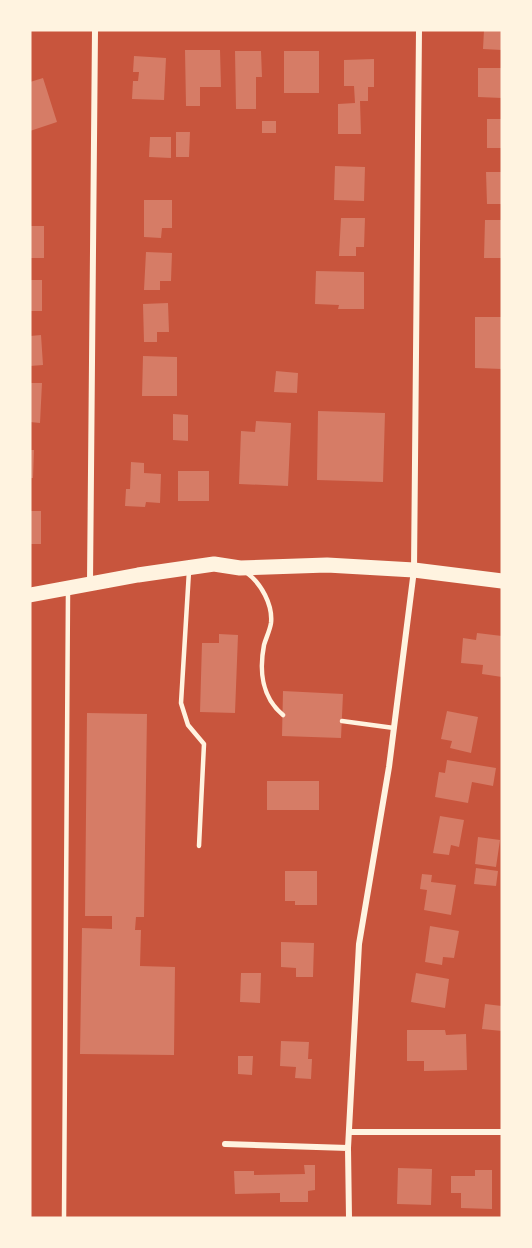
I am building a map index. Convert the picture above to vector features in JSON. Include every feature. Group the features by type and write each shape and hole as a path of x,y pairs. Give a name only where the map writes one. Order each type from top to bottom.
{"main road":[{"path":"30,595 214,564 240,568 327,565 414,570 502,581"}],"street":[{"path":"90,584 95,30"},
{"path":"349,1218 348,1148 359,944 394,728 414,570 419,30"},
{"path":"349,1132 502,1132"},
{"path":"225,1144 348,1148"}],"lane":[{"path":"190,568 182,703 188,725 204,744 199,846"},
{"path":"240,568 254,578 264,593 271,613 271,624 264,646 262,678 270,700 283,715"},
{"path":"64,1218 68,588"},
{"path":"342,721 394,728"}],"building":[{"path":"484,30 502,30 502,50 483,49"},
{"path":"185,50 220,50 221,87 200,87 200,106 186,106"},
{"path":"235,51 261,51 262,77 256,77 256,109 236,109"},
{"path":"284,51 319,51 319,93 284,93"},
{"path":"134,56 166,58 164,100 132,99 133,81 138,81 139,72 133,72"},
{"path":"374,59 374,87 368,87 368,101 360,101 361,134 338,134 338,104 355,103 354,86 344,86 344,60"},
{"path":"478,68 502,68 502,98 478,97"},
{"path":"43,78 57,122 30,131 30,82"},
{"path":"487,119 502,119 502,148 487,148"},
{"path":"262,121 276,121 276,133 262,133"},
{"path":"176,132 190,132 189,157 176,157"},
{"path":"150,137 171,137 171,158 149,157"},
{"path":"335,166 365,167 364,201 334,200"},
{"path":"486,172 502,172 502,204 487,204"},
{"path":"144,200 172,200 172,228 162,228 161,238 144,237"},
{"path":"341,218 365,218 364,247 356,247 356,256 339,256"},
{"path":"485,220 502,220 502,258 484,258"},
{"path":"30,226 44,226 44,258 30,258"},
{"path":"146,252 172,253 171,281 160,281 160,290 144,290"},
{"path":"316,271 364,272 364,309 338,309 339,305 315,304"},
{"path":"30,280 42,280 42,311 30,311"},
{"path":"168,303 169,332 157,332 157,342 144,342 143,304"},
{"path":"475,317 502,317 502,369 475,368"},
{"path":"41,335 43,365 30,366 30,336"},
{"path":"143,356 177,357 177,396 142,396"},
{"path":"276,371 298,373 297,393 274,392"},
{"path":"30,383 42,383 40,423 30,422"},
{"path":"318,411 385,413 383,482 317,480"},
{"path":"173,414 188,415 188,441 173,440"},
{"path":"256,421 291,423 288,486 239,484 241,431 255,432"},
{"path":"30,450 34,450 33,478 30,478"},
{"path":"131,462 144,463 144,473 161,474 160,503 146,502 145,507 125,506 126,489 130,489"},
{"path":"178,471 209,471 209,501 178,501"},
{"path":"30,511 41,511 41,544 30,544"},
{"path":"477,633 502,636 502,677 482,674 483,665 461,663 463,638 476,640"},
{"path":"219,634 238,635 235,713 200,712 202,643 219,643"},
{"path":"283,691 343,694 341,738 282,736"},
{"path":"447,711 478,717 471,753 450,748 452,741 441,739"},
{"path":"87,713 147,714 144,917 136,917 135,930 141,930 140,966 175,967 174,1055 80,1054 82,928 112,929 112,916 85,916"},
{"path":"447,760 496,768 493,786 472,782 468,803 435,797 439,772 445,773"},
{"path":"267,781 319,781 319,810 267,810"},
{"path":"440,816 464,820 459,847 451,845 449,855 433,853"},
{"path":"478,837 500,840 496,867 475,864"},
{"path":"476,868 498,871 496,886 474,884"},
{"path":"285,871 317,871 317,905 295,905 295,901 285,901"},
{"path":"422,874 432,875 431,882 456,885 451,915 424,910 427,890 420,889"},
{"path":"430,926 459,931 454,958 443,957 442,965 425,962"},
{"path":"281,942 314,943 313,977 296,977 296,968 281,967"},
{"path":"241,973 261,973 260,1003 240,1002"},
{"path":"416,973 449,979 445,1008 411,1002"},
{"path":"485,1004 502,1006 502,1031 482,1029"},
{"path":"407,1030 445,1030 446,1035 466,1034 467,1070 424,1071 424,1061 407,1061"},
{"path":"281,1041 309,1042 308,1059 312,1059 311,1079 295,1078 296,1067 280,1066"},
{"path":"238,1056 253,1056 252,1075 238,1074"},
{"path":"304,1165 315,1165 315,1190 308,1191 308,1202 280,1202 280,1193 235,1194 234,1171 254,1171 254,1175 305,1174"},
{"path":"398,1168 432,1169 431,1205 397,1204"},
{"path":"475,1170 492,1170 492,1209 461,1208 461,1193 451,1193 451,1176 475,1176"}]}
